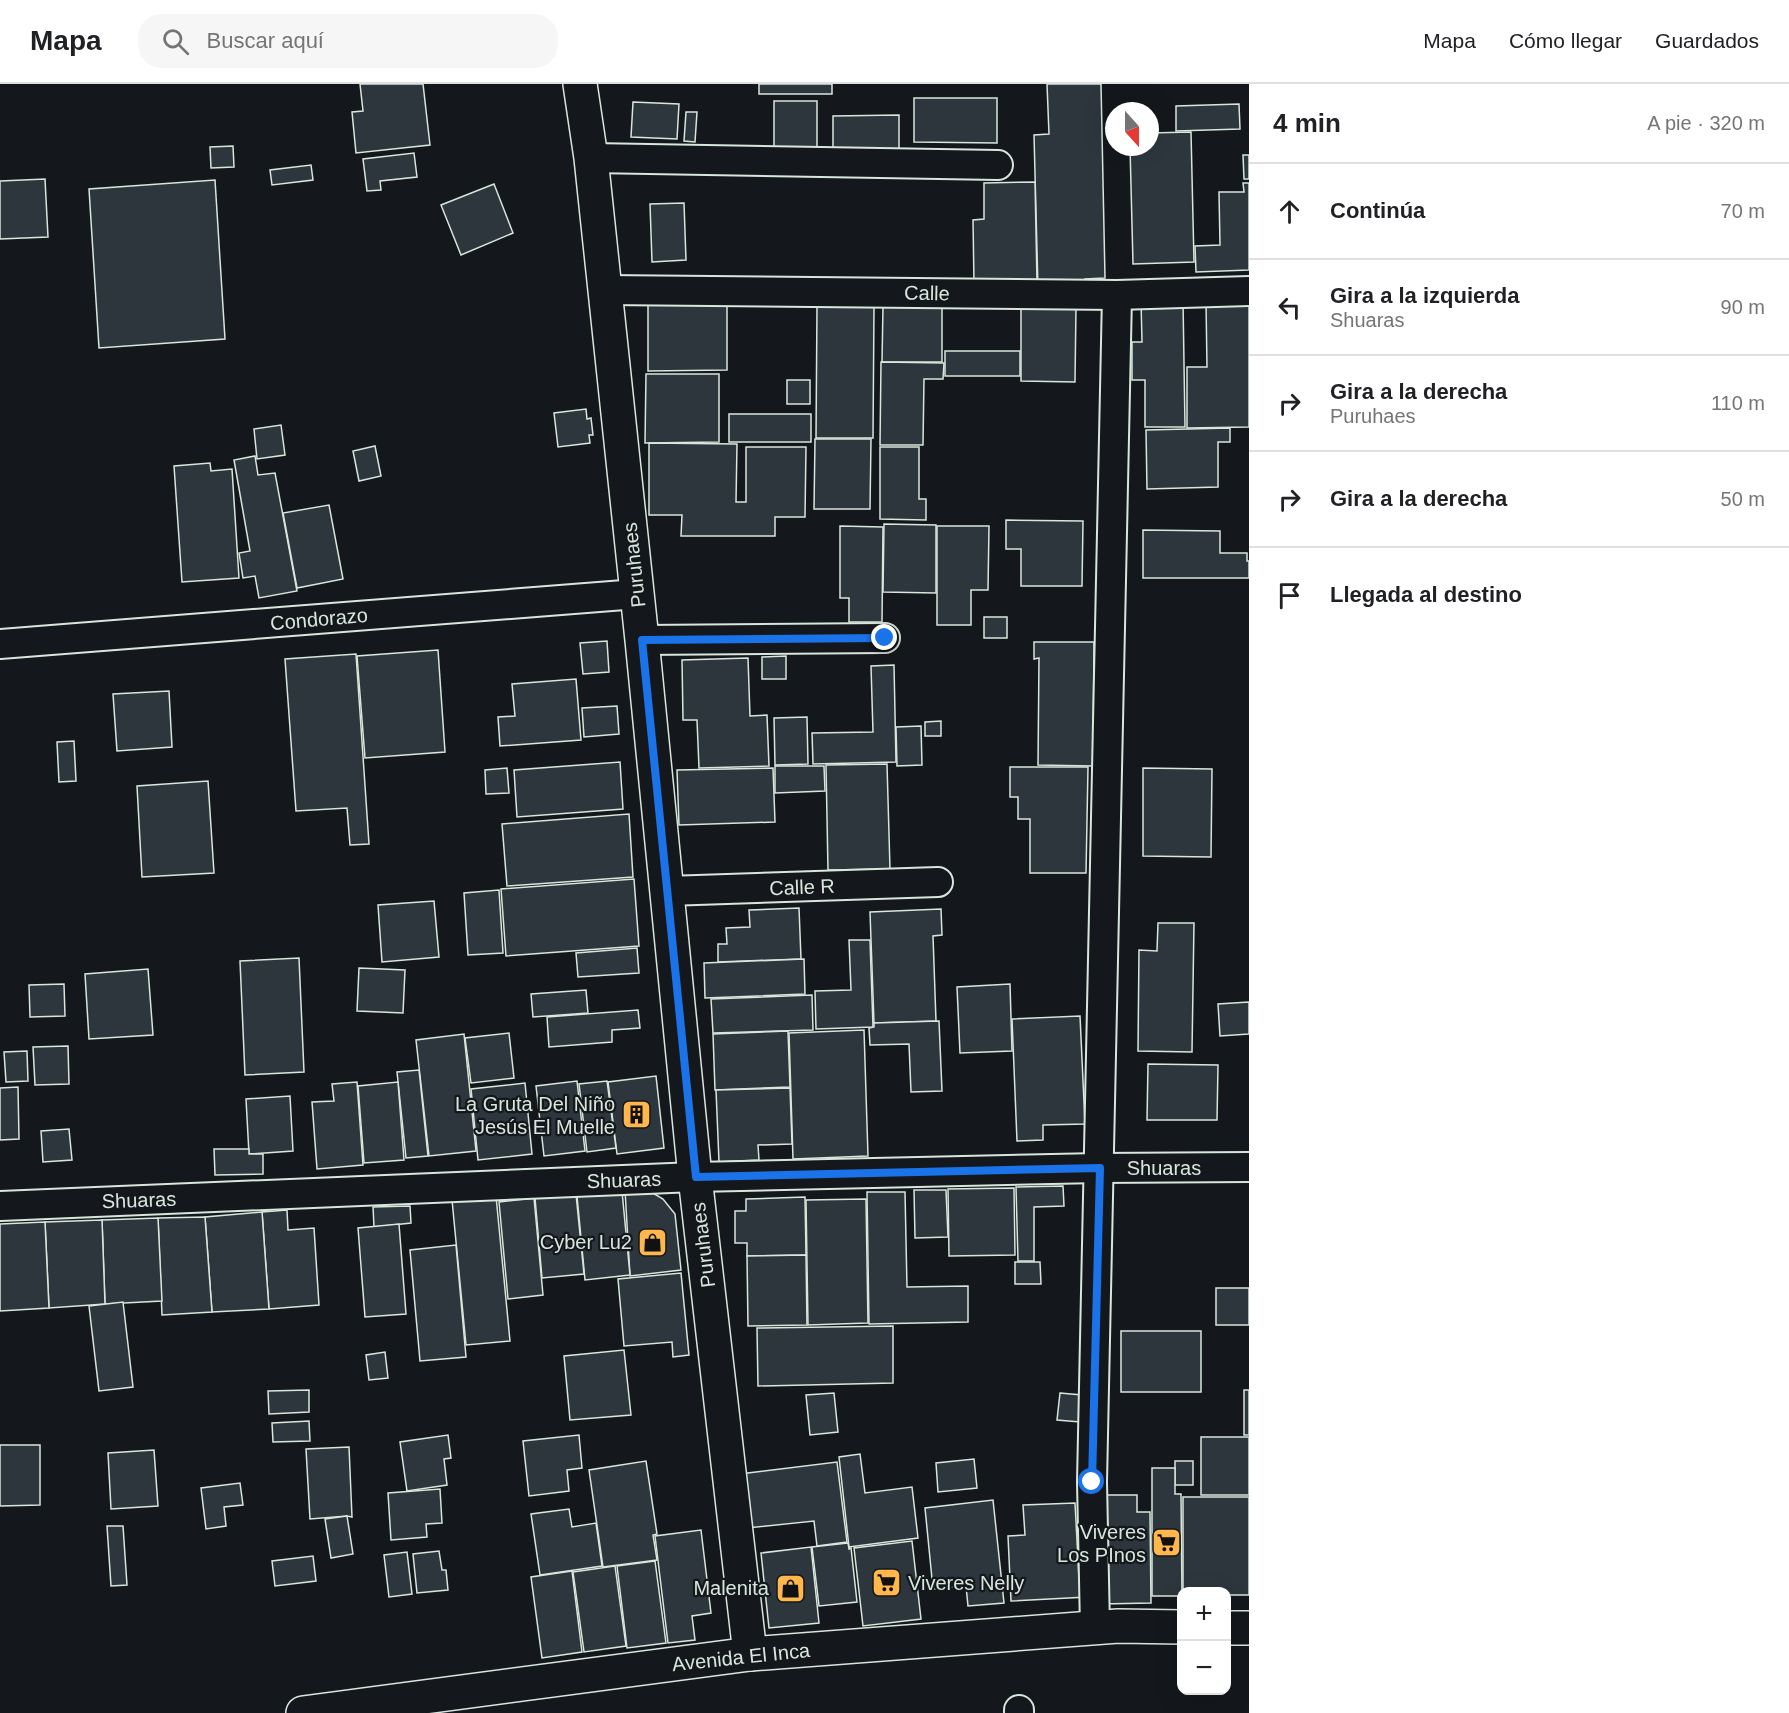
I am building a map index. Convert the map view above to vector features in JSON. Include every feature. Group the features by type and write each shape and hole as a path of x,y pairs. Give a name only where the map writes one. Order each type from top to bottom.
{"street":[{"name":"Puruhaes","path":"580,84 591,158 696,1177 750,1654"},
{"path":"591,158 998,165"},
{"name":"Calle","path":"605,290 1117,295 1249,291"},
{"path":"1095,1628 1092,1482 1117,295"},
{"name":"Condorazo","path":"0,645 637,594"},
{"path":"642,640 885,638"},
{"name":"Calle R","path":"667,891 938,882"},
{"name":"Shuaras","path":"0,1206 696,1177 1249,1167"},
{"name":"Avenida El Inca","path":"303,1713 750,1654 1118,1626 1177,1627"},
{"path":"1231,1628 1249,1628"}],"building":[{"path":"360,84 423,84 430,145 356,153 352,112 363,111"},
{"path":"759,84 832,84 832,94 759,94"},
{"path":"1047,84 1101,84 1105,278 1085,279 1085,287 1038,289 1034,135 1049,134"},
{"path":"914,98 997,98 997,143 914,142"},
{"path":"774,101 817,101 817,154 774,155"},
{"path":"633,102 679,104 677,139 631,137"},
{"path":"1239,104 1240,129 1176,131 1176,106"},
{"path":"686,112 697,112 695,142 684,141"},
{"path":"899,115 899,149 833,151 833,116"},
{"path":"1191,132 1194,262 1133,264 1130,156 1159,156 1159,133"},
{"path":"233,146 234,167 211,168 210,147"},
{"path":"414,153 417,177 380,181 381,190 367,191 363,159"},
{"path":"1243,155 1249,155 1249,179 1244,179"},
{"path":"311,165 313,180 272,185 270,170"},
{"path":"45,179 48,237 0,239 0,181"},
{"path":"215,180 225,339 99,348 89,189"},
{"path":"1035,182 1037,282 974,284 973,220 984,219 984,183"},
{"path":"1243,183 1249,183 1249,270 1196,272 1195,246 1220,245 1219,192 1244,192"},
{"path":"494,184 513,233 461,255 441,205"},
{"path":"684,203 686,260 652,262 650,204"},
{"path":"1183,300 1185,427 1145,427 1145,380 1132,380 1132,342 1142,342 1141,301"},
{"path":"1206,302 1249,302 1249,427 1187,428 1187,367 1207,367"},
{"path":"648,304 727,304 727,370 648,371"},
{"path":"817,306 874,307 873,438 816,438"},
{"path":"883,306 942,306 942,362 882,362"},
{"path":"1021,308 1076,308 1075,382 1021,381"},
{"path":"945,351 1020,351 1020,376 945,376"},
{"path":"881,362 944,363 943,379 924,379 923,445 880,445"},
{"path":"646,374 719,374 719,442 645,443"},
{"path":"787,380 810,380 810,404 787,404"},
{"path":"586,409 587,419 591,418 593,435 589,435 590,443 558,447 554,413"},
{"path":"729,414 811,414 811,442 729,442"},
{"path":"281,425 285,455 257,459 254,429"},
{"path":"1230,428 1230,442 1218,442 1218,487 1147,489 1146,430"},
{"path":"815,439 871,439 870,509 814,509"},
{"path":"649,443 737,444 736,502 746,502 746,447 806,447 805,517 775,517 775,536 681,536 682,515 649,515"},
{"path":"375,446 381,476 359,481 353,451"},
{"path":"880,447 919,447 919,499 926,499 926,520 880,519"},
{"path":"255,456 258,475 275,473 297,591 259,598 255,576 243,578 239,553 250,551 234,460"},
{"path":"210,463 211,471 232,469 239,578 182,582 174,466"},
{"path":"329,505 343,579 297,588 283,513"},
{"path":"1006,520 1083,521 1082,586 1021,586 1021,549 1006,549"},
{"path":"884,524 936,525 936,593 883,592"},
{"path":"840,526 883,527 882,622 849,622 849,598 840,598"},
{"path":"937,526 989,526 988,590 971,590 971,625 937,625"},
{"path":"1143,530 1220,531 1220,553 1247,553 1249,578 1143,578"},
{"path":"984,617 1007,617 1007,638 984,638"},
{"path":"607,641 609,672 583,674 580,643"},
{"path":"1034,642 1094,642 1093,766 1038,765 1039,658 1034,659"},
{"path":"438,650 445,752 365,758 357,656"},
{"path":"356,654 369,844 350,845 347,808 296,811 285,659"},
{"path":"786,656 786,679 762,679 762,657"},
{"path":"748,658 750,716 767,715 769,766 699,768 697,720 683,720 682,660"},
{"path":"894,665 896,762 813,764 812,733 873,732 871,666"},
{"path":"576,679 581,740 500,746 498,717 515,716 512,684"},
{"path":"169,691 172,747 117,751 113,694"},
{"path":"617,706 619,734 584,737 582,708"},
{"path":"807,717 808,764 775,765 774,718"},
{"path":"941,721 941,736 925,736 925,722"},
{"path":"921,726 922,765 897,766 896,727"},
{"path":"74,741 76,781 59,782 57,742"},
{"path":"620,762 623,809 517,817 514,770"},
{"path":"887,764 890,869 828,870 826,765"},
{"path":"775,766 824,766 825,791 775,793"},
{"path":"1010,767 1088,767 1086,873 1030,873 1030,819 1018,819 1018,797 1010,797"},
{"path":"507,768 509,793 486,794 485,770"},
{"path":"773,768 775,822 679,825 677,770"},
{"path":"1143,768 1212,769 1211,857 1143,856"},
{"path":"208,781 214,873 142,877 137,786"},
{"path":"629,814 633,877 507,886 502,824"},
{"path":"634,879 639,946 506,956 501,889"},
{"path":"499,890 503,953 468,955 464,893"},
{"path":"434,901 439,957 382,962 378,905"},
{"path":"799,908 801,959 718,962 718,944 727,944 726,928 750,927 749,910"},
{"path":"941,909 942,935 933,936 936,1021 874,1023 870,912"},
{"path":"1158,923 1194,923 1192,1052 1138,1051 1139,950 1157,951"},
{"path":"849,940 870,940 873,1027 816,1029 815,991 851,990"},
{"path":"637,948 639,973 578,977 576,953"},
{"path":"299,958 304,1072 245,1075 240,961"},
{"path":"804,959 805,994 705,998 704,963"},
{"path":"359,968 405,970 403,1013 357,1011"},
{"path":"148,969 153,1035 89,1039 85,974"},
{"path":"64,984 65,1016 30,1017 29,985"},
{"path":"1010,984 1012,1051 960,1053 957,987"},
{"path":"586,990 588,1013 533,1017 531,994"},
{"path":"812,995 813,1030 713,1033 711,999"},
{"path":"1249,1002 1249,1034 1220,1036 1218,1004"},
{"path":"638,1010 640,1028 612,1030 612,1042 549,1047 547,1017"},
{"path":"1080,1016 1085,1124 1043,1125 1043,1140 1017,1141 1012,1019"},
{"path":"939,1021 942,1091 911,1092 909,1044 870,1045 869,1028 874,1027 874,1023"},
{"path":"864,1030 868,1156 793,1159 789,1033"},
{"path":"788,1031 790,1087 715,1090 713,1034"},
{"path":"509,1033 514,1078 471,1083 465,1038"},
{"path":"464,1034 476,1151 429,1156 416,1040"},
{"path":"68,1046 69,1084 35,1085 33,1047"},
{"path":"27,1051 28,1081 6,1082 4,1052"},
{"path":"1148,1064 1218,1065 1217,1120 1147,1120"},
{"path":"419,1070 428,1156 406,1158 397,1072"},
{"name":"La Gruta Del Niño Jesús El Muelle","path":"656,1076 664,1148 617,1154 608,1082"},
{"path":"577,1081 585,1151 544,1156 536,1086"},
{"path":"607,1081 616,1148 587,1152 579,1084"},
{"path":"357,1082 363,1165 317,1169 312,1102 334,1101 332,1084"},
{"path":"398,1082 404,1160 364,1163 358,1086"},
{"path":"525,1083 532,1154 478,1160 471,1089"},
{"path":"18,1087 19,1139 0,1140 0,1088"},
{"path":"790,1088 792,1144 758,1145 759,1160 719,1162 716,1090"},
{"path":"290,1096 293,1151 249,1154 246,1099"},
{"path":"69,1129 72,1160 43,1162 41,1131"},
{"path":"214,1149 249,1149 249,1154 263,1154 263,1174 215,1175"},
{"path":"1063,1186 1064,1206 1034,1207 1034,1261 1018,1261 1016,1187"},
{"path":"1014,1188 1015,1255 949,1256 948,1189"},
{"name":"Cyber Lu2","path":"625,1190 648,1190 663,1199 675,1214 681,1270 630,1276"},
{"path":"914,1190 946,1190 948,1237 915,1238"},
{"path":"622,1191 630,1275 585,1280 577,1196"},
{"path":"867,1192 905,1192 907,1287 968,1286 968,1322 869,1324"},
{"path":"576,1194 584,1274 542,1278 535,1198"},
{"path":"496,1196 510,1341 466,1345 452,1200"},
{"path":"805,1197 806,1255 747,1256 747,1243 735,1243 735,1211 746,1211 746,1199"},
{"path":"534,1198 543,1295 508,1299 499,1202"},
{"path":"866,1199 868,1323 808,1325 806,1200"},
{"path":"410,1206 411,1223 374,1227 373,1207"},
{"path":"287,1210 288,1230 314,1228 319,1305 269,1309 262,1212"},
{"path":"262,1212 269,1309 212,1312 205,1217"},
{"path":"205,1217 212,1312 162,1315 158,1218"},
{"path":"158,1218 162,1301 105,1304 102,1220"},
{"path":"102,1220 105,1304 49,1308 45,1222"},
{"path":"45,1222 49,1308 0,1311 0,1224"},
{"path":"399,1224 406,1314 365,1317 358,1228"},
{"path":"456,1245 466,1357 420,1361 410,1250"},
{"path":"806,1255 807,1325 748,1326 747,1256"},
{"path":"1015,1262 1040,1262 1041,1284 1015,1284"},
{"path":"681,1273 689,1355 673,1357 672,1342 624,1346 618,1279"},
{"path":"1216,1288 1249,1288 1249,1325 1216,1325"},
{"path":"123,1302 133,1387 99,1391 89,1306"},
{"path":"893,1326 893,1383 758,1386 757,1328"},
{"path":"1121,1331 1201,1331 1201,1392 1121,1392"},
{"path":"624,1350 631,1415 570,1420 564,1356"},
{"path":"385,1352 388,1378 369,1380 366,1355"},
{"path":"309,1390 309,1412 269,1414 268,1391"},
{"path":"1244,1390 1249,1390 1249,1435 1244,1435"},
{"path":"834,1393 838,1432 810,1435 806,1395"},
{"path":"1060,1393 1082,1395 1080,1422 1057,1420"},
{"path":"309,1421 310,1441 273,1442 272,1423"},
{"path":"448,1435 451,1458 444,1459 447,1485 407,1491 400,1442"},
{"path":"579,1435 582,1468 567,1470 569,1491 529,1496 523,1441"},
{"path":"1201,1437 1249,1437 1249,1495 1201,1495"},
{"path":"0,1445 40,1445 40,1505 0,1506"},
{"path":"349,1447 352,1517 310,1519 306,1449"},
{"path":"154,1450 158,1506 111,1509 108,1453"},
{"path":"860,1454 865,1493 912,1487 918,1538 849,1547 839,1457"},
{"path":"974,1459 977,1488 938,1492 936,1463"},
{"path":"646,1461 657,1534 653,1535 657,1560 603,1567 589,1470"},
{"path":"1175,1461 1193,1461 1193,1485 1175,1485"},
{"path":"837,1462 847,1542 817,1546 814,1521 747,1528 740,1474"},
{"name":"Viveres Los PInos","path":"1152,1468 1175,1468 1175,1494 1181,1494 1182,1587 1177,1587 1177,1596 1152,1596"},
{"path":"240,1483 243,1505 224,1507 226,1526 206,1529 201,1488"},
{"path":"440,1489 442,1523 426,1524 427,1537 391,1540 388,1493"},
{"path":"1100,1495 1137,1495 1137,1512 1150,1512 1151,1603 1101,1604"},
{"path":"1183,1497 1249,1497 1249,1595 1231,1595 1231,1587 1183,1587"},
{"path":"993,1500 1004,1603 968,1606 966,1586 933,1589 925,1508"},
{"path":"1075,1503 1079,1578 1086,1578 1087,1597 1011,1601 1008,1536 1025,1535 1023,1505"},
{"path":"569,1509 572,1527 596,1523 602,1566 540,1575 531,1514"},
{"path":"347,1516 353,1554 331,1558 325,1519"},
{"path":"107,1526 123,1526 127,1585 111,1586"},
{"path":"701,1530 711,1613 692,1616 695,1640 668,1643 655,1536"},
{"name":"Viveres Nelly","path":"912,1541 921,1619 863,1626 854,1548"},
{"path":"848,1543 849,1549 851,1548 857,1602 819,1606 812,1547"},
{"name":"Malenita","path":"811,1547 819,1623 769,1628 761,1553"},
{"path":"439,1551 442,1570 446,1570 448,1590 417,1593 413,1554"},
{"path":"407,1552 412,1594 389,1597 384,1555"},
{"path":"313,1556 316,1581 275,1586 272,1561"},
{"path":"655,1561 666,1643 627,1648 617,1566"},
{"path":"615,1566 626,1646 584,1652 573,1572"},
{"path":"572,1571 582,1652 542,1658 531,1577"}],"place":[{"name":"La Gruta Del Niño Jesús El Muelle","path":"636,1115"},
{"name":"Cyber Lu2","path":"653,1242"},
{"name":"Viveres Los PInos","path":"1167,1543"},
{"name":"Viveres Nelly","path":"887,1583"},
{"name":"Malenita","path":"790,1588"}],"route":[{"path":"885,638 642,640 696,1177 1100,1168 1092,1482"}]}
